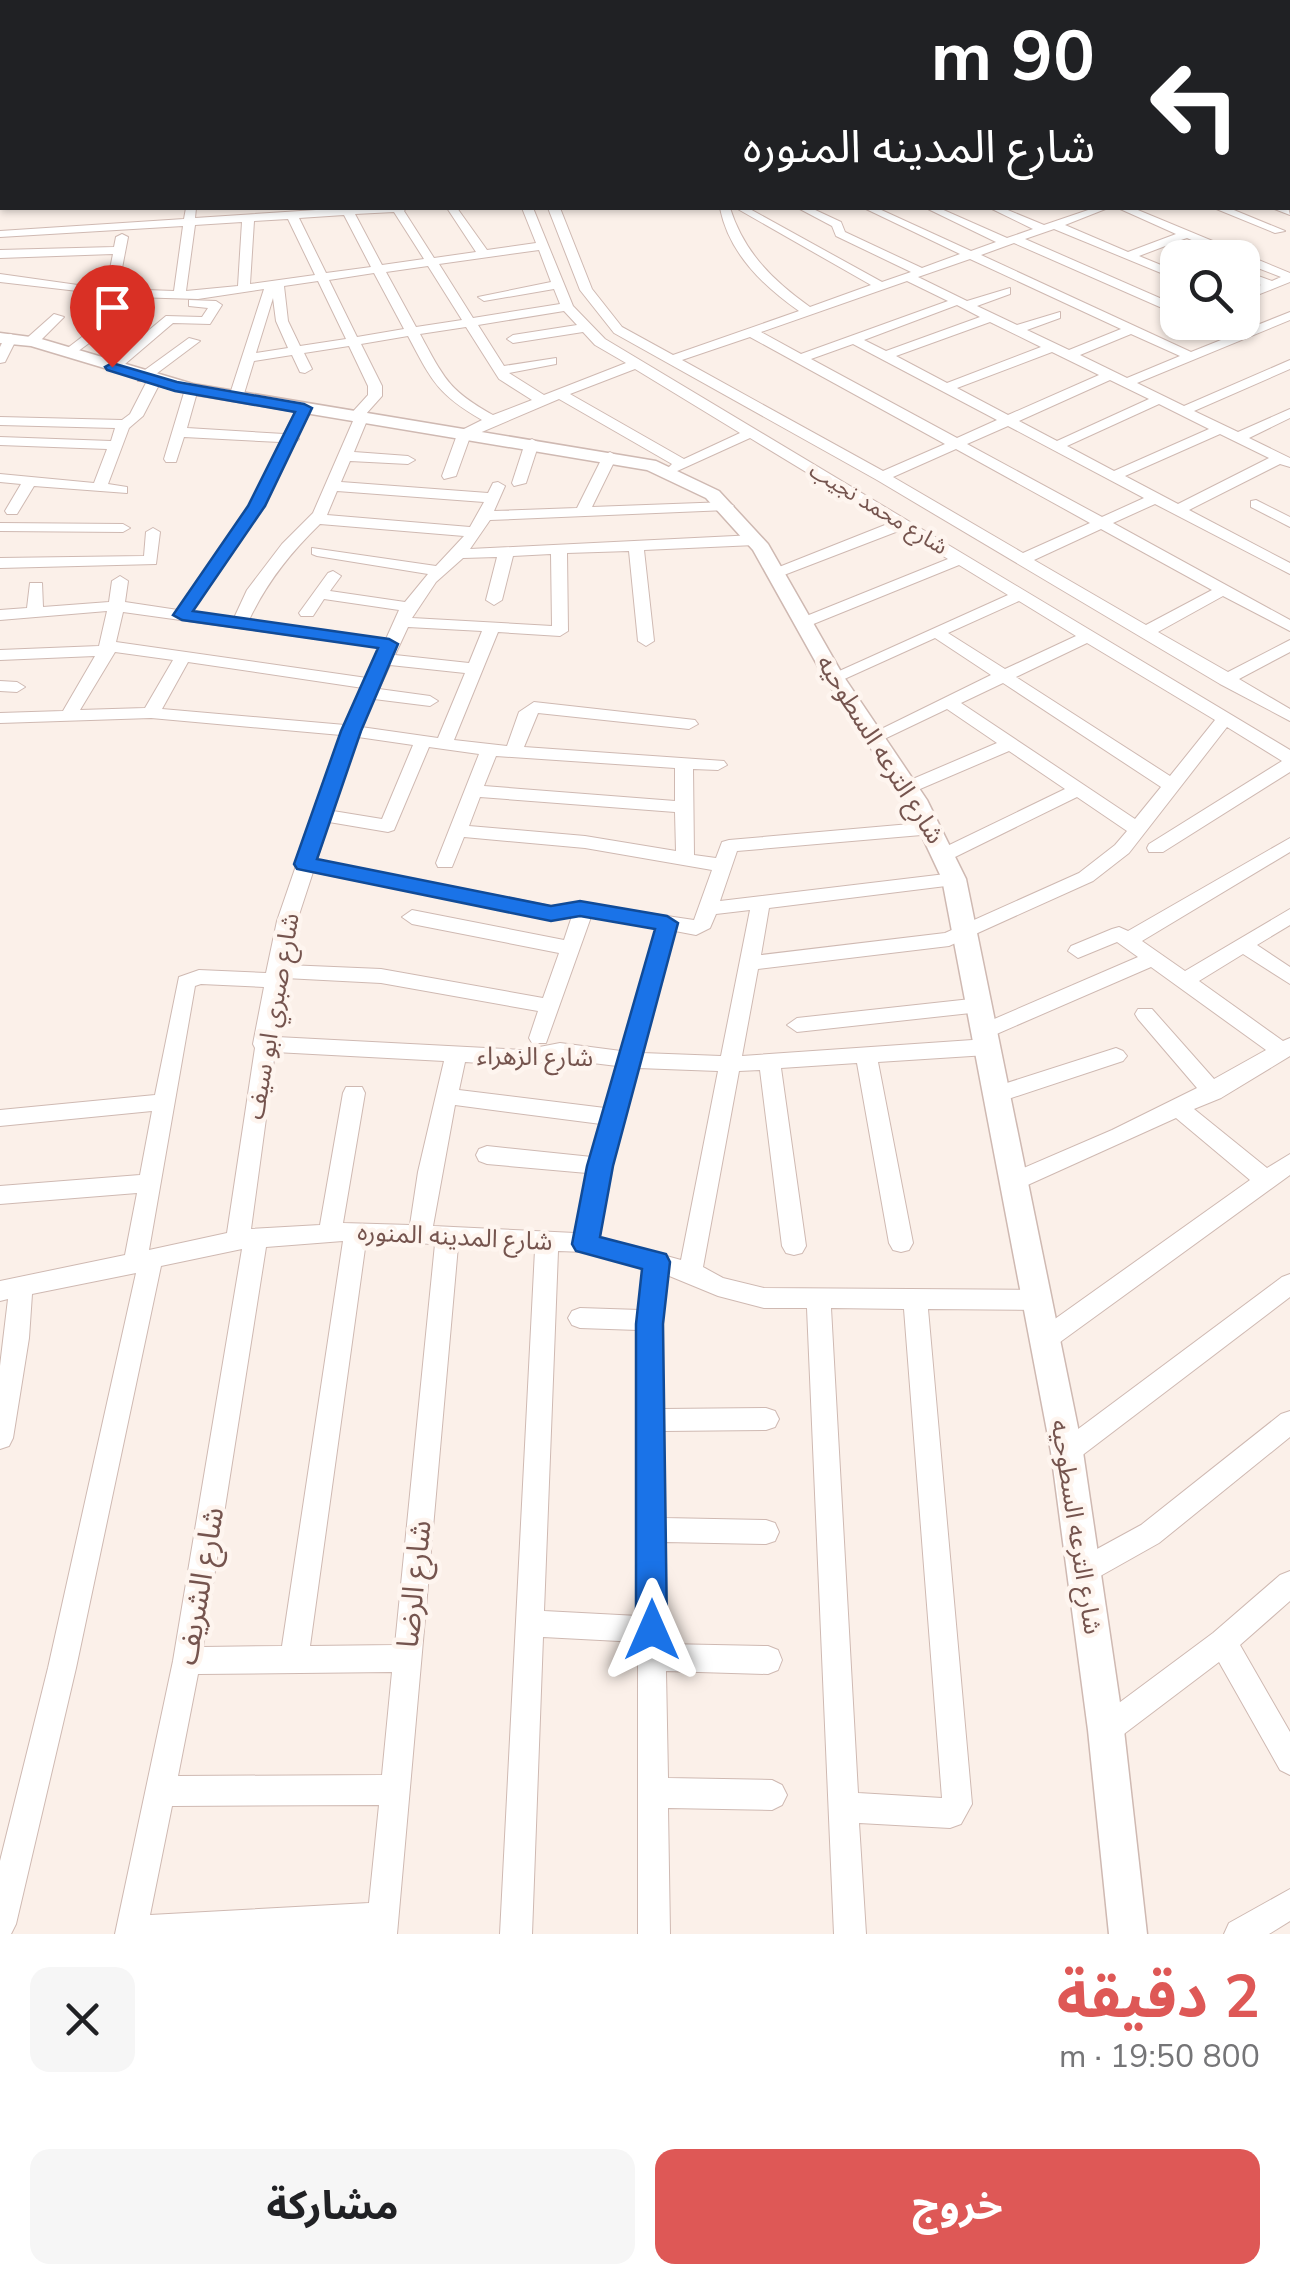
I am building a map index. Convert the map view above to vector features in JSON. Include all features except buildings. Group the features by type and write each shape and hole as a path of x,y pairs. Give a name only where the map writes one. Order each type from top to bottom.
{"main road":[{"path":"215,0 246,0"}],"street":[{"path":"0,234 50,225 124,225 190,214 248,218 364,210"},
{"path":"400,210 429,263 501,371 513,384 542,400"},
{"path":"453,210 484,254"},
{"name":"شارع محمد نجيب","path":"529,210 566,307 584,328 636,364 963,558 1290,761"},
{"name":"شارع محمد نجيب","path":"555,210 586,290 606,319 670,360 882,477 1290,716"},
{"path":"726,210 730,228 752,263 810,312"},
{"path":"745,210 881,286"},
{"path":"807,210 838,225 840,234 963,303 1285,461"},
{"path":"873,210 1192,356"},
{"path":"935,210 1160,304"},
{"path":"1001,210 1160,269"},
{"path":"1065,210 1080,216"},
{"path":"670,360 1097,210"},
{"path":"1129,210 1290,277"},
{"path":"1225,210 1279,231"},
{"path":"347,211 376,271 445,391 476,429"},
{"path":"112,367 170,319 206,321 216,304 188,302 185,296 190,214"},
{"path":"239,623 255,590 287,548 318,518 358,417 376,392 292,215"},
{"path":"244,290 248,218"},
{"path":"111,293 124,225"},
{"path":"1171,240 1187,234"},
{"path":"1128,256 1160,244"},
{"path":"0,254 56,268 111,293 185,296 540,246"},
{"path":"0,290 6,278 120,250"},
{"path":"484,297 578,268"},
{"path":"1260,290 1290,277"},
{"path":"1260,280 1272,285"},
{"path":"274,286 280,312 305,368"},
{"path":"236,397 274,286"},
{"path":"799,359 1006,291"},
{"path":"70,353 99,330 130,294"},
{"path":"249,358 566,307"},
{"path":"1017,330 1056,315"},
{"path":"885,356 991,316"},
{"path":"11,344 58,317"},
{"path":"1260,330 1287,320"},
{"path":"513,340 584,328"},
{"path":"1068,355 1132,329"},
{"path":"751,332 1290,626"},
{"path":"853,339 1290,568"},
{"path":"0,421 124,424 136,416 148,380 194,340"},
{"path":"1127,383 1233,340"},
{"name":"شارع الترعه السطوحيه","path":"11,344 70,353 190,390 358,417 476,429 532,444 676,468 727,506 779,572 834,677 933,828 946,854 968,933 1012,1182 1047,1338 1067,1452 1106,1730 1128,1934"},
{"path":"946,388 1052,347"},
{"path":"501,371 551,362"},
{"path":"448,476 476,429 636,364"},
{"path":"1183,410 1290,364"},
{"path":"882,477 1110,375"},
{"path":"170,458 190,390"},
{"path":"560,394 676,468 754,432"},
{"path":"1056,446 1160,399"},
{"path":"723,414 749,403"},
{"path":"182,615 248,520 292,439 304,408"},
{"path":"1238,438 1290,414"},
{"path":"100,487 124,424"},
{"path":"1114,476 1220,429"},
{"path":"178,432 292,439"},
{"path":"0,441 35,465 100,487 122,490"},
{"path":"518,482 532,444"},
{"path":"0,478 116,445"},
{"path":"344,456 408,460"},
{"path":"584,511 610,456"},
{"path":"1178,510 1285,461"},
{"path":"12,511 35,465"},
{"name":"شارع صبري ابو سيف","path":"247,1238 263,1044 275,976 305,864 351,731 385,652 406,615 439,571 459,554 496,492 331,486"},
{"path":"1024,559 1155,498"},
{"path":"1256,504 1290,522"},
{"path":"485,516 727,506"},
{"path":"318,518 474,532"},
{"path":"779,572 905,523"},
{"path":"0,526 124,528"},
{"path":"0,563 151,561 152,532"},
{"path":"459,554 755,540"},
{"path":"1274,560 1290,544"},
{"path":"636,546 646,641"},
{"path":"320,594 491,630 555,632 563,629 559,550"},
{"path":"316,551 439,571"},
{"path":"494,600 506,552"},
{"path":"805,622 963,558"},
{"path":"307,612 333,576"},
{"path":"70,714 108,649 120,581"},
{"path":"34,611 36,586"},
{"path":"1145,632 1221,590"},
{"path":"834,677 1022,594"},
{"path":"0,615 116,606 239,623 474,669"},
{"path":"444,744 491,630"},
{"path":"936,632 1171,785"},
{"path":"874,737 1090,636"},
{"path":"1226,680 1290,644"},
{"path":"0,655 108,649 182,657 430,701"},
{"path":"44,672 56,651"},
{"path":"151,712 182,657"},
{"path":"948,702 1138,829"},
{"path":"513,752 528,712 534,707 688,724"},
{"path":"0,718 151,712 351,731 489,750 718,765"},
{"path":"750,964 926,944 968,933 1100,869 1138,829 1225,718"},
{"path":"322,815 388,826 423,741"},
{"path":"907,788 1010,744"},
{"path":"445,862 461,831 489,750"},
{"path":"1156,848 1290,761"},
{"path":"684,763 684,858"},
{"path":"946,854 1077,790"},
{"path":"474,791 684,807"},
{"path":"305,864 551,914 584,910 699,927 729,846 933,828"},
{"path":"461,831 585,842 720,864"},
{"path":"1128,940 1290,844"},
{"path":"707,908 954,879"},
{"path":"690,1272 761,901"},
{"path":"539,1038 584,910"},
{"path":"1185,981 1290,916"},
{"path":"412,917 570,948"},
{"path":"586,1244 600,1166 667,923"},
{"path":"1012,1182 1114,1142 1180,1110 1286,1048 1128,940 1114,934 1078,951"},
{"path":"1244,944 1290,976"},
{"name":"شارع الزهراء","path":"263,1044 524,1058 560,1051 631,1060 732,1064 866,1056 986,1039 1154,958"},
{"path":"0,1924 80,1591 143,1262 150,1183 186,982 199,977 381,976 550,1006"},
{"path":"797,1025 980,1005"},
{"path":"1145,1014 1213,1092"},
{"name":"شارع الرضا","path":"382,1926 407,1658 434,1234 446,1096 456,1054"},
{"path":"866,1056 901,1243"},
{"path":"996,1095 1116,1056"},
{"path":"770,1062 794,1246"},
{"path":"294,1660 343,1231 354,1093"},
{"path":"446,1096 614,1117"},
{"path":"0,1118 164,1102"},
{"path":"1180,1110 1266,1180"},
{"path":"487,1155 600,1166"},
{"path":"1047,1338 1290,1163"},
{"path":"0,1195 150,1183"},
{"name":"شارع المدينه المنوره","path":"0,1438 15,1356 10,1289 247,1238 343,1231 547,1240 586,1244 656,1262 718,1286 764,1298 1039,1300"},
{"name":"شارع الشريف","path":"132,1933 187,1661 247,1238"},
{"path":"516,1934 547,1240"},
{"path":"654,1934 650,1320 656,1262"},
{"path":"1067,1452 1290,1284"},
{"path":"819,1301 850,1934"},
{"path":"844,1807 950,1813 957,1804 916,1302"},
{"path":"580,1318 650,1320"},
{"path":"651,1420 766,1419"},
{"path":"1085,1570 1150,1534 1290,1422"},
{"path":"651,1530 766,1532"},
{"path":"1106,1730 1223,1642 1290,1584"},
{"path":"530,1623 768,1660"},
{"path":"1223,1642 1290,1760"},
{"path":"187,1661 407,1658"},
{"path":"160,1791 394,1790"},
{"path":"653,1792 772,1795"},
{"path":"1244,1933 1290,1904"},
{"path":"132,1933 382,1926"}],"route":[{"path":"112,367 175,386 304,408 278,468 248,520 182,615 389,644 351,731 305,864 551,914 580,909 667,923 600,1166 586,1244 656,1262 650,1324 652,1630"}]}
